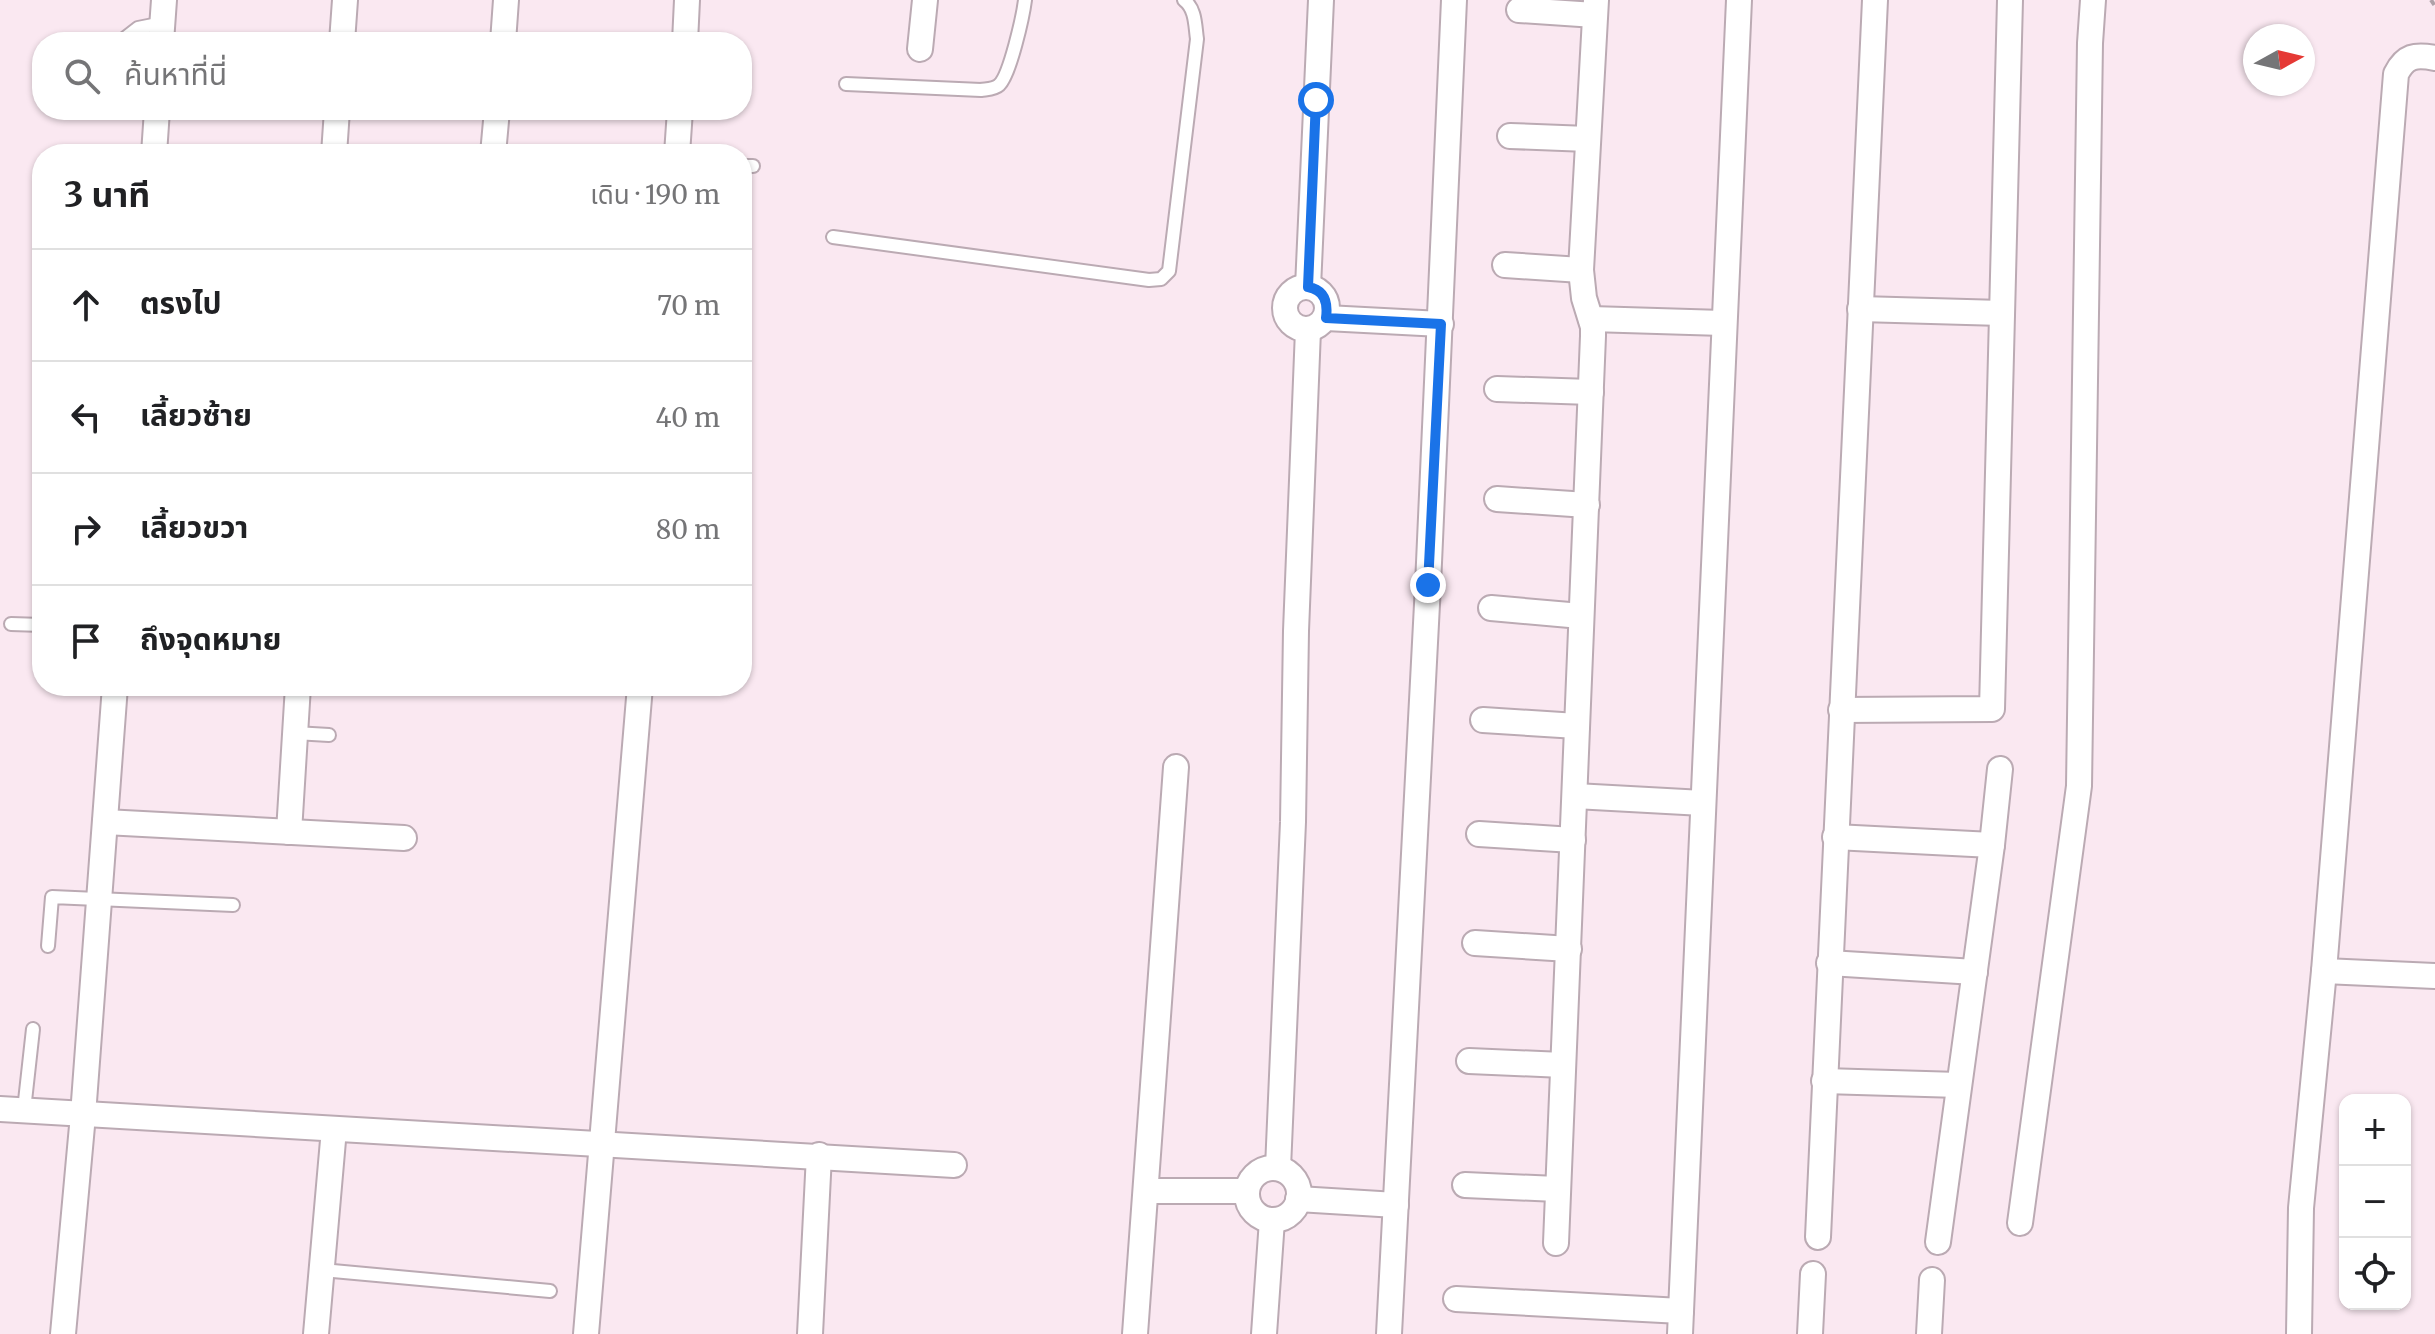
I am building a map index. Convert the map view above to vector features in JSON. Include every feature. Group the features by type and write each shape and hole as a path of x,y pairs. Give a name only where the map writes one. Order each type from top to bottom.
{"street":[{"path":"343,32 345,0"},
{"path":"504,32 506,0"},
{"path":"685,32 687,0"},
{"path":"920,49 925,0"},
{"path":"1308,287 1321,0"},
{"path":"1389,1334 1441,324 1454,0"},
{"path":"1456,1299 1681,1323 1739,0"},
{"path":"1818,1237 1875,0"},
{"path":"1841,710 1992,709 2010,0"},
{"path":"2020,1223 2079,786 2093,0"},
{"path":"1519,10 1595,7 1581,270 1584,298 1593,327 1591,392 1556,1243"},
{"path":"2299,1334 2301,1208 2324,971 2396,74 2402,62 2415,57 2435,58"},
{"path":"155,144 156,120"},
{"path":"335,144 336,120"},
{"path":"494,144 496,120"},
{"path":"678,144 679,120"},
{"path":"1510,136 1588,139"},
{"path":"1505,265 1581,270"},
{"path":"1278,1168 1293,822 1296,631 1317,324 1328,307 1324,296 1308,287 1294,290 1287,299 1285,310 1288,320 1297,328 1317,324 1441,324"},
{"path":"1860,309 2002,313"},
{"path":"1591,319 1723,323"},
{"path":"1497,389 1591,392"},
{"path":"1497,499 1587,505"},
{"path":"1491,608 1581,616"},
{"path":"63,1334 114,696"},
{"path":"289,832 297,696"},
{"path":"586,1334 639,696"},
{"path":"1483,720 1577,726"},
{"path":"1135,1334 1176,767"},
{"path":"1938,1242 2000,769"},
{"path":"1575,796 1703,803"},
{"path":"105,822 404,838"},
{"path":"1479,834 1573,840"},
{"path":"1835,837 1992,845"},
{"path":"1475,943 1569,949"},
{"path":"1829,963 1975,972"},
{"path":"2324,971 2435,976"},
{"path":"1469,1061 1563,1065"},
{"path":"1824,1081 1959,1085"},
{"path":"12,1109 954,1165"},
{"path":"316,1334 334,1129"},
{"path":"810,1334 819,1155"},
{"path":"1269,1168 1278,1168 1293,1176 1298,1199 1289,1215 1264,1219 1251,1208 1247,1191 1254,1175 1269,1168"},
{"path":"1465,1185 1557,1189"},
{"path":"1147,1191 1247,1191"},
{"path":"1298,1199 1396,1205"},
{"path":"1264,1334 1272,1220"},
{"path":"1810,1334 1813,1274"},
{"path":"1929,1334 1932,1280"}],"lane":[{"path":"846,84 993,89 1001,84 1011,60 1025,0"},
{"path":"833,237 1149,280 1161,279 1169,271 1197,39 1194,16 1184,0"},
{"path":"133,32 163,22"},
{"path":"11,624 32,625"},
{"path":"295,733 329,735"},
{"path":"48,946 52,897 233,905"},
{"path":"12,1109 33,1029"},
{"path":"322,1270 550,1291"}],"path":[{"path":"2431,0 2435,6"}],"route":[{"path":"1316,100 1308,287 1324,296 1328,307 1326,318 1441,324 1428,585"}]}
